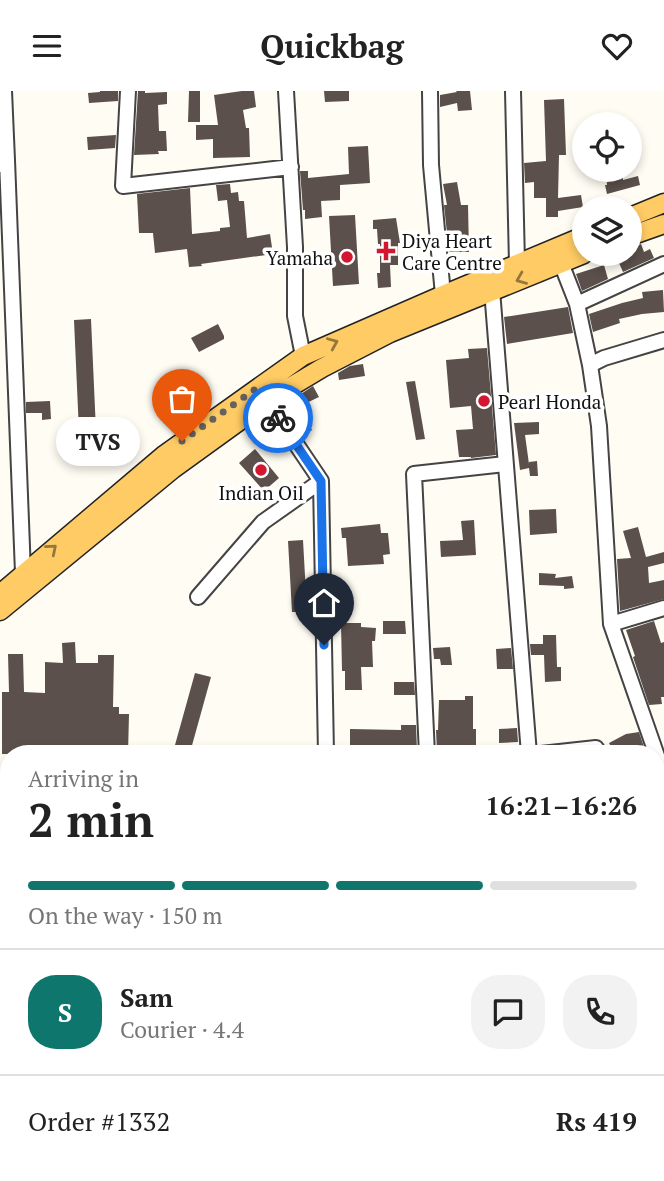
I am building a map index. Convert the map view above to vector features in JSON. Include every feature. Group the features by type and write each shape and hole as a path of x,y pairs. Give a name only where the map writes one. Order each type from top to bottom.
{"main road":[{"path":"642,212 664,203"},
{"path":"642,232 664,224"},
{"path":"0,611 173,469 303,356 572,241"},
{"path":"0,594 164,455 262,394 322,368 390,333 572,259"}],"street":[{"path":"4,91 4,167 23,573"},
{"path":"128,91 123,186 291,167"},
{"path":"286,91 295,247 295,316 303,356"},
{"path":"430,91 431,165 443,295"},
{"path":"513,91 517,264"},
{"path":"561,263 577,304 599,426 611,624 653,745"},
{"path":"577,304 664,264"},
{"path":"492,290 528,745"},
{"path":"590,365 604,358 664,340"},
{"path":"262,394 321,481 326,745"},
{"path":"427,745 414,474 505,464"},
{"path":"198,597 263,521 321,481"},
{"path":"611,624 664,608"},
{"path":"0,917 0,1005"}],"building":[{"path":"118,91 118,101 89,103 88,93"},
{"path":"138,91 167,92 167,104 158,105 159,131 166,131 167,151 134,155"},
{"path":"189,91 200,91 200,122 188,122"},
{"path":"254,91 256,107 243,110 246,128 249,128 250,157 213,158 213,139 196,140 196,125 218,125 214,95"},
{"path":"324,91 349,91 349,101 325,102"},
{"path":"470,91 472,110 458,111 457,103 440,107 440,95"},
{"path":"564,99 566,155 559,155 558,198 572,196 572,209 558,211 558,217 546,217 546,198 534,198 534,182 525,183 524,163 546,161 544,100"},
{"path":"116,135 115,148 88,150 87,137"},
{"path":"368,146 370,183 340,185 340,200 321,201 322,217 305,219 300,171 308,171 308,178 349,174 348,147"},
{"path":"457,182 461,205 468,205 469,252 449,252 444,205 447,205 443,184"},
{"path":"607,182 639,182 640,185 607,194"},
{"path":"230,184 231,193 238,192 239,201 244,201 247,238 270,234 273,254 189,267 187,249 155,253 153,233 139,233 137,194 190,188 192,234 220,231 220,228 230,227 227,200 218,201 216,185"},
{"path":"355,215 359,284 333,286 329,216"},
{"path":"396,218 400,243 398,265 390,265 391,287 378,288 380,244 377,229 373,229 373,220"},
{"path":"642,247 644,252 650,249 654,258 642,263"},
{"path":"604,266 608,279 582,291 576,274"},
{"path":"620,266 636,266 623,272"},
{"path":"663,290 664,312 619,319 620,323 593,332 589,314 643,298 642,292"},
{"path":"568,307 573,333 507,344 504,317"},
{"path":"91,319 96,431 79,432 74,320"},
{"path":"218,324 224,339 199,352 191,338"},
{"path":"487,348 496,455 459,457 456,430 473,429 471,406 450,408 446,360 469,358 468,349"},
{"path":"363,364 365,376 339,380 338,373 350,366"},
{"path":"415,381 425,439 416,440 406,382"},
{"path":"313,386 319,397 298,407 312,430 302,436 283,407"},
{"path":"50,401 51,419 42,420 42,413 26,413 26,402"},
{"path":"539,422 539,434 525,435 529,464 537,461 538,476 530,476 529,468 520,470 514,423"},
{"path":"255,449 279,478 264,491 239,463"},
{"path":"556,509 557,533 530,535 529,510"},
{"path":"474,520 476,555 441,557 440,541 463,540 461,521"},
{"path":"380,524 381,533 388,533 390,554 383,555 384,564 348,566 346,538 342,538 341,528"},
{"path":"638,527 646,557 664,552 664,563 648,567 649,583 664,580 664,599 620,611 617,559 631,558 623,531"},
{"path":"303,540 307,612 292,612 288,541"},
{"path":"539,573 556,574 555,578 572,576 574,588 539,585"},
{"path":"383,621 405,621 406,634 383,634"},
{"path":"654,621 661,643 664,642 664,697 661,697 662,704 649,705 626,630"},
{"path":"341,623 361,623 361,627 376,628 375,641 372,641 373,667 361,667 362,690 345,690"},
{"path":"543,635 556,635 557,667 561,667 561,681 545,682 544,655 531,655 530,644 543,644"},
{"path":"75,642 76,663 98,663 98,655 114,655 113,707 119,707 119,714 129,714 128,745 2,745 2,692 9,692 8,654 23,654 24,692 45,693 45,662 63,663 62,643"},
{"path":"450,647 452,665 441,665 440,659 434,659 433,648"},
{"path":"511,648 513,669 497,669 496,649"},
{"path":"195,673 211,677 192,745 175,745"},
{"path":"394,682 414,682 415,695 394,695"},
{"path":"465,696 473,696 476,745 437,745 439,700 465,700"},
{"path":"401,725 416,725 417,745 350,745 350,729 401,730"},
{"path":"517,728 518,742 499,743 499,729"},
{"path":"639,732 643,745 610,745 609,743 626,734"}],"way so far":[{"path":"182,441 257,388 278,418"}],"place":[{"name":"Diya Heart Care Centre","path":"386,251"},
{"name":"Yamaha","path":"347,257"},
{"name":"Pearl Honda","path":"484,401"},
{"name":"TVS","path":"182,441"},
{"name":"Indian Oil","path":"261,470"}],"route":[{"path":"278,418 321,481 324,645"}]}
